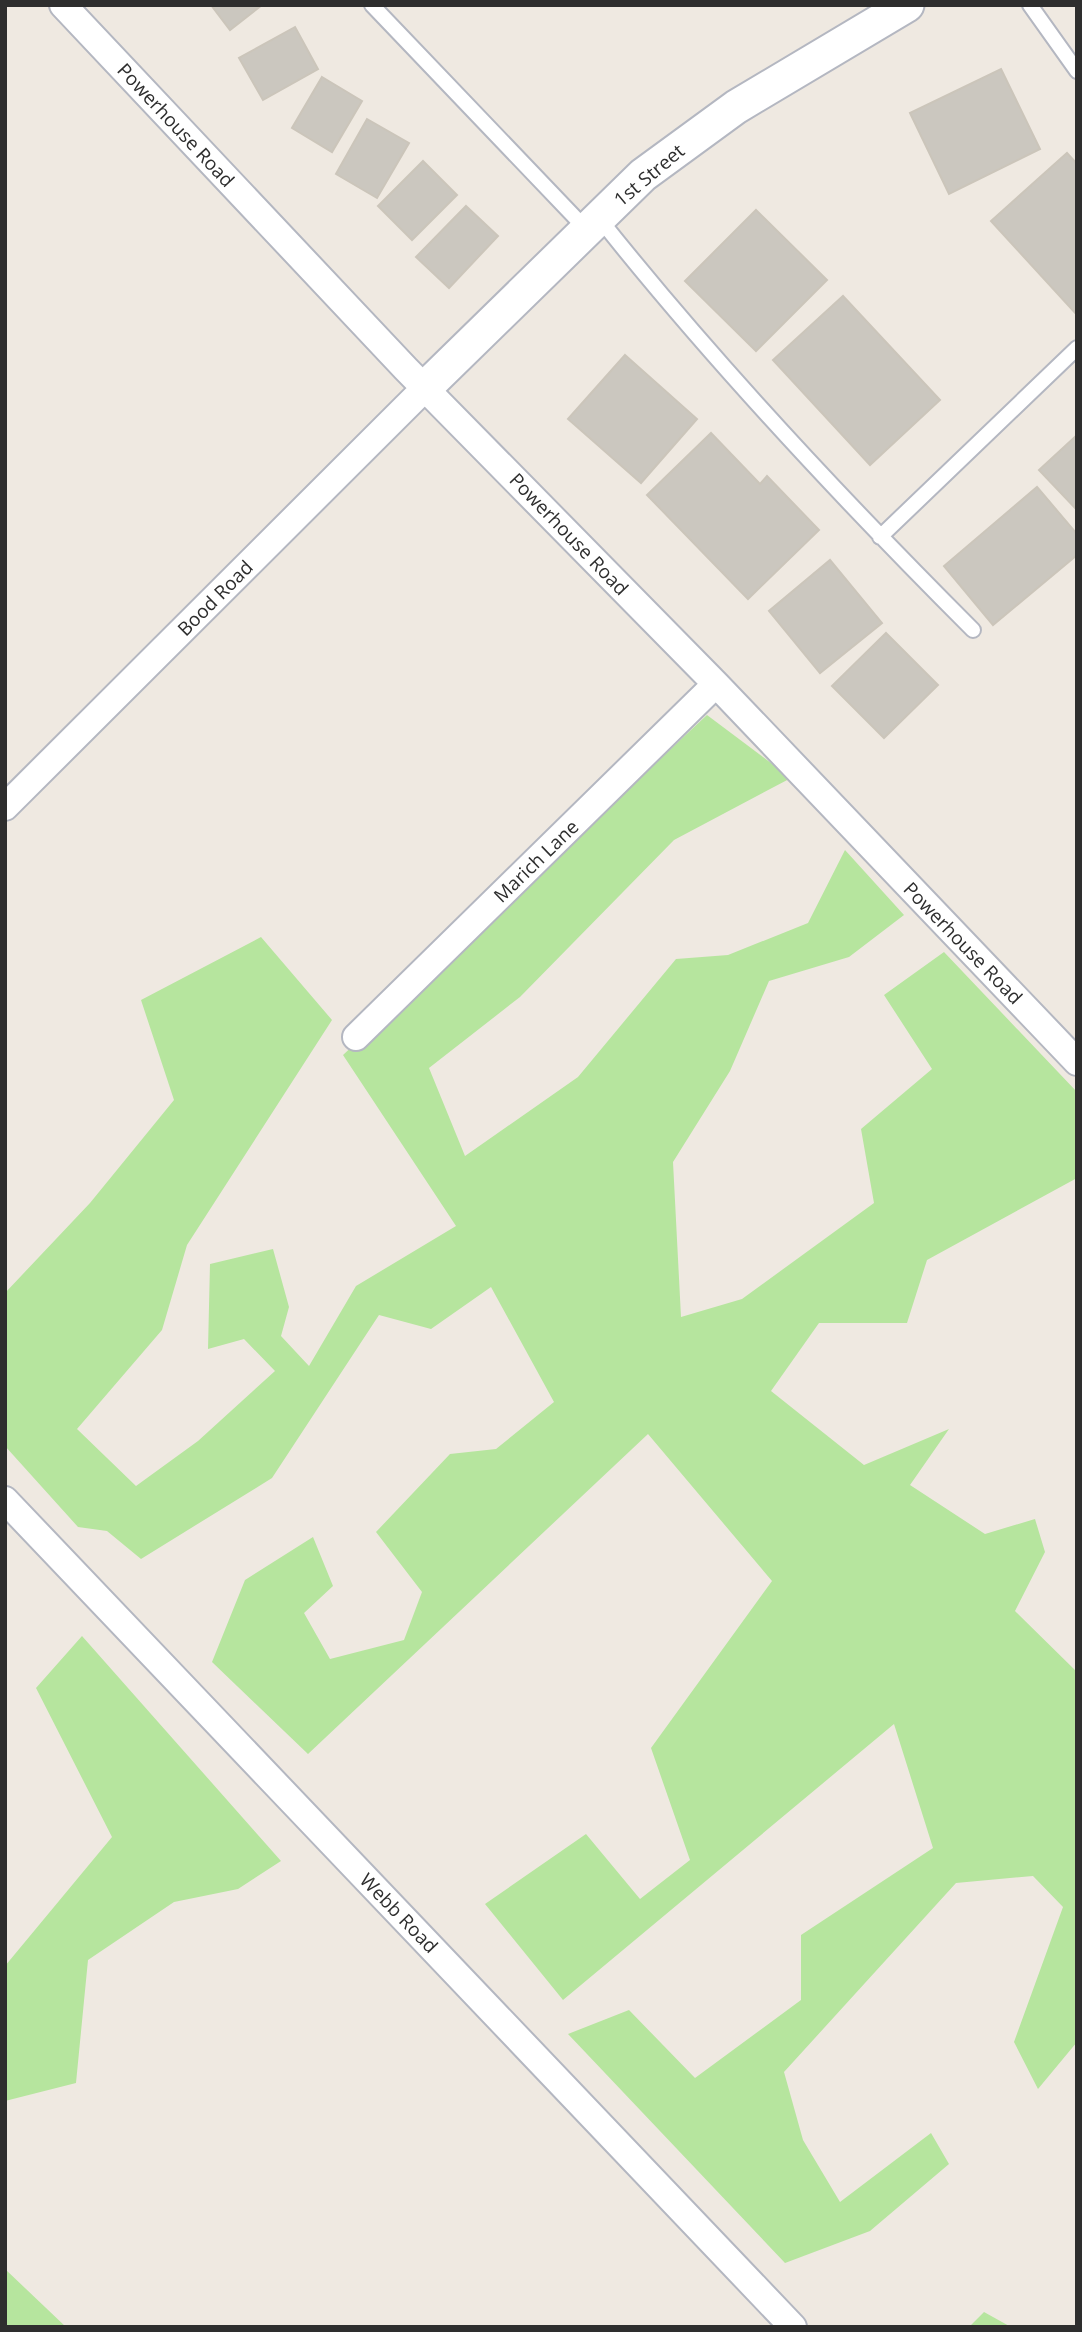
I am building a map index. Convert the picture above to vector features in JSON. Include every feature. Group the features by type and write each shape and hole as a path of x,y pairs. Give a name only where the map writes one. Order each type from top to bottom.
{"street":[{"name":"Powerhouse Road","path":"63,5 425,388 716,684 1077,1062"},
{"name":"1st Street","path":"425,388 643,175 736,107 907,5"},
{"name":"Bood Road","path":"5,807 425,388"},
{"name":"Marich Lane","path":"356,1037 716,684"},
{"name":"Webb Road","path":"5,1500 793,2327"}],"lane":[{"path":"372,5 593,224 880,537 972,630"},
{"path":"1030,5 1077,71"},
{"path":"880,537 1077,348"}],"green space":[{"path":"707,715 791,778 674,840 520,997 429,1068 465,1156 578,1077 676,959 728,955 808,923 845,850 904,915 849,957 769,981 730,1071 673,1162 681,1317 742,1299 874,1203 861,1129 932,1069 884,995 944,952 1077,1092 1077,1178 927,1260 907,1323 819,1323 771,1391 864,1465 949,1429 910,1485 985,1534 1035,1519 1045,1552 1015,1611 1077,1672 1077,2042 1038,2089 1014,2042 1063,1907 1033,1876 956,1883 784,2072 803,2140 840,2202 931,2133 949,2164 870,2231 785,2263 568,2034 629,2010 695,2078 801,2000 801,1935 933,1848 894,1724 563,2000 485,1904 586,1834 640,1899 690,1860 651,1748 772,1581 648,1434 308,1754 212,1662 245,1580 313,1537 333,1586 304,1613 330,1659 404,1640 422,1592 376,1532 450,1454 496,1449 554,1402 491,1287 431,1329 379,1315 272,1478 141,1559 107,1531 78,1527 5,1446 5,1293 90,1203 174,1100 141,1000 261,937 332,1020 187,1245 162,1330 77,1429 136,1486 198,1441 275,1371 244,1339 208,1349 210,1264 273,1249 289,1307 281,1336 309,1366 356,1286 456,1226 343,1055"},
{"path":"82,1636 281,1861 238,1889 174,1902 88,1960 76,2083 5,2101 5,1966 112,1837 36,1688"},
{"path":"5,2269 66,2327 5,2327"},
{"path":"984,2312 1011,2327 969,2327"}],"building":[{"path":"211,5 262,5 230,30"},
{"path":"295,27 318,69 263,100 239,58"},
{"path":"1001,69 1040,149 949,194 910,113"},
{"path":"322,77 362,101 332,152 292,128"},
{"path":"367,119 409,143 377,198 336,174"},
{"path":"1067,153 1077,164 1077,315 991,221"},
{"path":"423,161 457,195 412,240 378,206"},
{"path":"466,206 498,236 449,288 416,257"},
{"path":"756,210 827,280 756,351 685,281"},
{"path":"843,296 940,400 870,465 773,360"},
{"path":"625,355 697,419 641,483 568,419"},
{"path":"711,433 760,484 767,476 819,530 748,599 647,495"},
{"path":"1077,435 1077,510 1039,470"},
{"path":"1037,487 1077,534 1077,555 993,625 944,566"},
{"path":"830,560 882,623 820,673 769,611"},
{"path":"886,633 938,685 884,738 832,686"}]}
